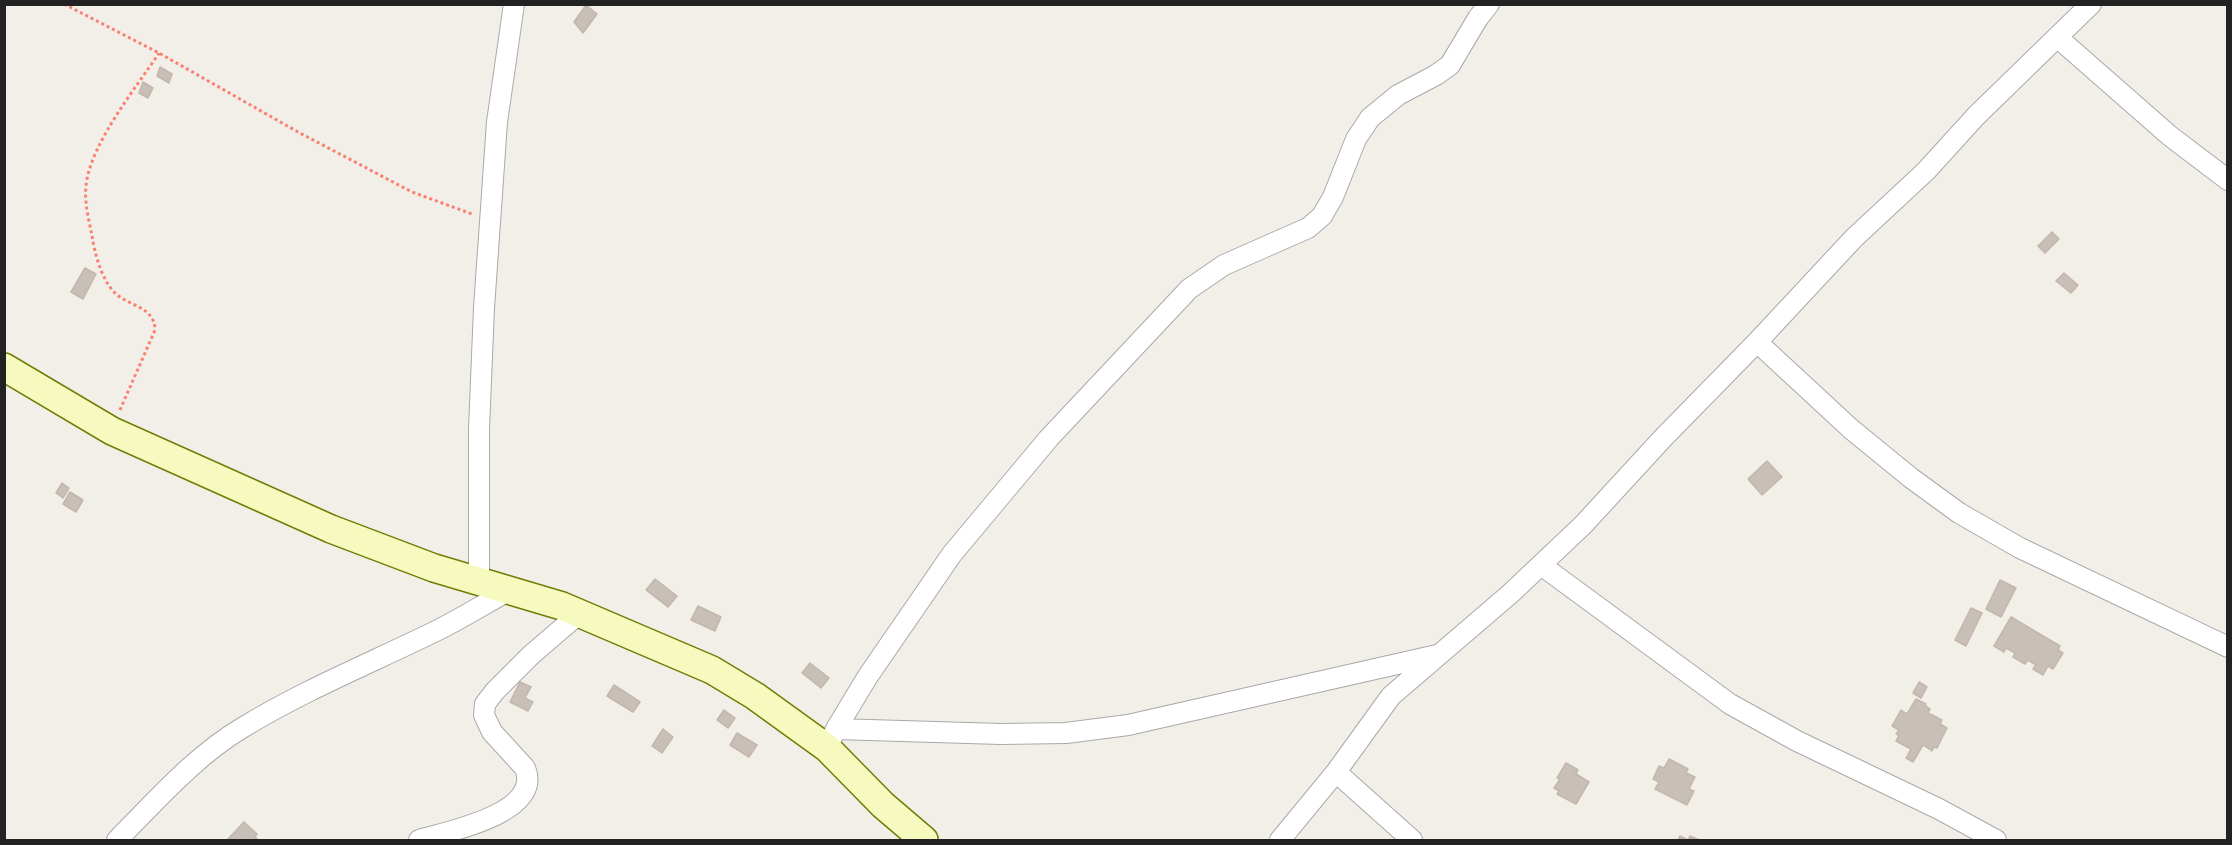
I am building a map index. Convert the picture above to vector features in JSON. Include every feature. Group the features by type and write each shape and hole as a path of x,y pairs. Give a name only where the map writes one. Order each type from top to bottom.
{"street":[{"path":"479,580 479,429 490,221 497,122 514,4"},
{"path":"831,739 868,676 952,554 1049,438 1189,289 1224,265 1308,228 1322,216 1333,197 1356,140 1370,118 1398,96 1450,65 1489,4"},
{"path":"1280,840 1336,772 1391,696 1510,594 1583,525 1854,238 1926,171 1976,116 2091,4"},
{"path":"2057,37 2161,129 2228,180"},
{"path":"1757,342 1851,429 1911,478 1959,513 2020,548 2228,647"},
{"path":"4,368 112,431 331,529 434,568 562,606 712,670 831,739 883,805 924,840"},
{"path":"1541,565 1730,704 1797,741 1929,804 1996,840"},
{"path":"117,840 191,769 242,728 307,692 440,629 510,590"},
{"path":"419,840 478,824 503,812 517,801 525,789 528,775 525,768 492,732 484,715 485,704 531,655 580,614"},
{"path":"831,739 1066,733 1128,726 1439,654"},
{"path":"1336,772 1412,840"}],"path":[{"path":"64,4 159,53 298,132 412,192 490,221"},
{"path":"112,431 135,372 155,330 155,321 150,314 114,292 101,270 90,225 86,185 95,158 110,126 159,53"}],"building":[{"path":"586,5 597,14 583,33 574,22"},
{"path":"160,67 172,74 169,83 157,76"},
{"path":"143,82 153,88 148,98 139,93"},
{"path":"2052,232 2059,239 2045,253 2038,246"},
{"path":"85,268 96,274 83,299 71,292"},
{"path":"2064,273 2078,285 2071,293 2056,281"},
{"path":"1767,461 1782,477 1762,495 1748,479"},
{"path":"62,483 69,488 63,498 56,493"},
{"path":"70,492 83,500 76,512 63,504"},
{"path":"655,579 677,596 668,607 646,590"},
{"path":"2000,580 2016,588 2001,617 1986,609"},
{"path":"698,606 721,617 715,631 691,620"},
{"path":"1971,608 1982,613 1966,646 1955,640"},
{"path":"2011,617 2060,646 2058,650 2063,653 2053,669 2048,666 2043,675 2033,669 2036,665 2028,660 2025,664 2013,657 2015,653 2006,648 2004,652 1994,646"},
{"path":"810,663 829,678 821,688 802,673"},
{"path":"520,682 531,687 525,698 533,702 528,711 510,702"},
{"path":"1919,682 1927,687 1921,698 1913,693"},
{"path":"614,685 640,702 633,712 607,696"},
{"path":"1916,699 1926,704 1925,706 1930,709 1928,713 1942,720 1940,724 1947,728 1937,748 1934,747 1932,751 1923,745 1913,762 1906,758 1911,749 1896,741 1899,736 1896,734 1899,730 1892,726 1901,710 1907,714"},
{"path":"724,710 735,718 728,728 717,720"},
{"path":"663,729 673,737 662,753 652,746"},
{"path":"737,733 757,745 749,757 730,745"},
{"path":"1669,759 1688,769 1686,773 1695,777 1689,789 1694,791 1687,805 1655,789 1659,782 1653,779 1659,766 1664,768"},
{"path":"1566,763 1578,770 1576,774 1589,782 1576,804 1557,794 1559,791 1554,788"},
{"path":"244,822 257,834 255,837 258,840 229,840 228,839"}]}
